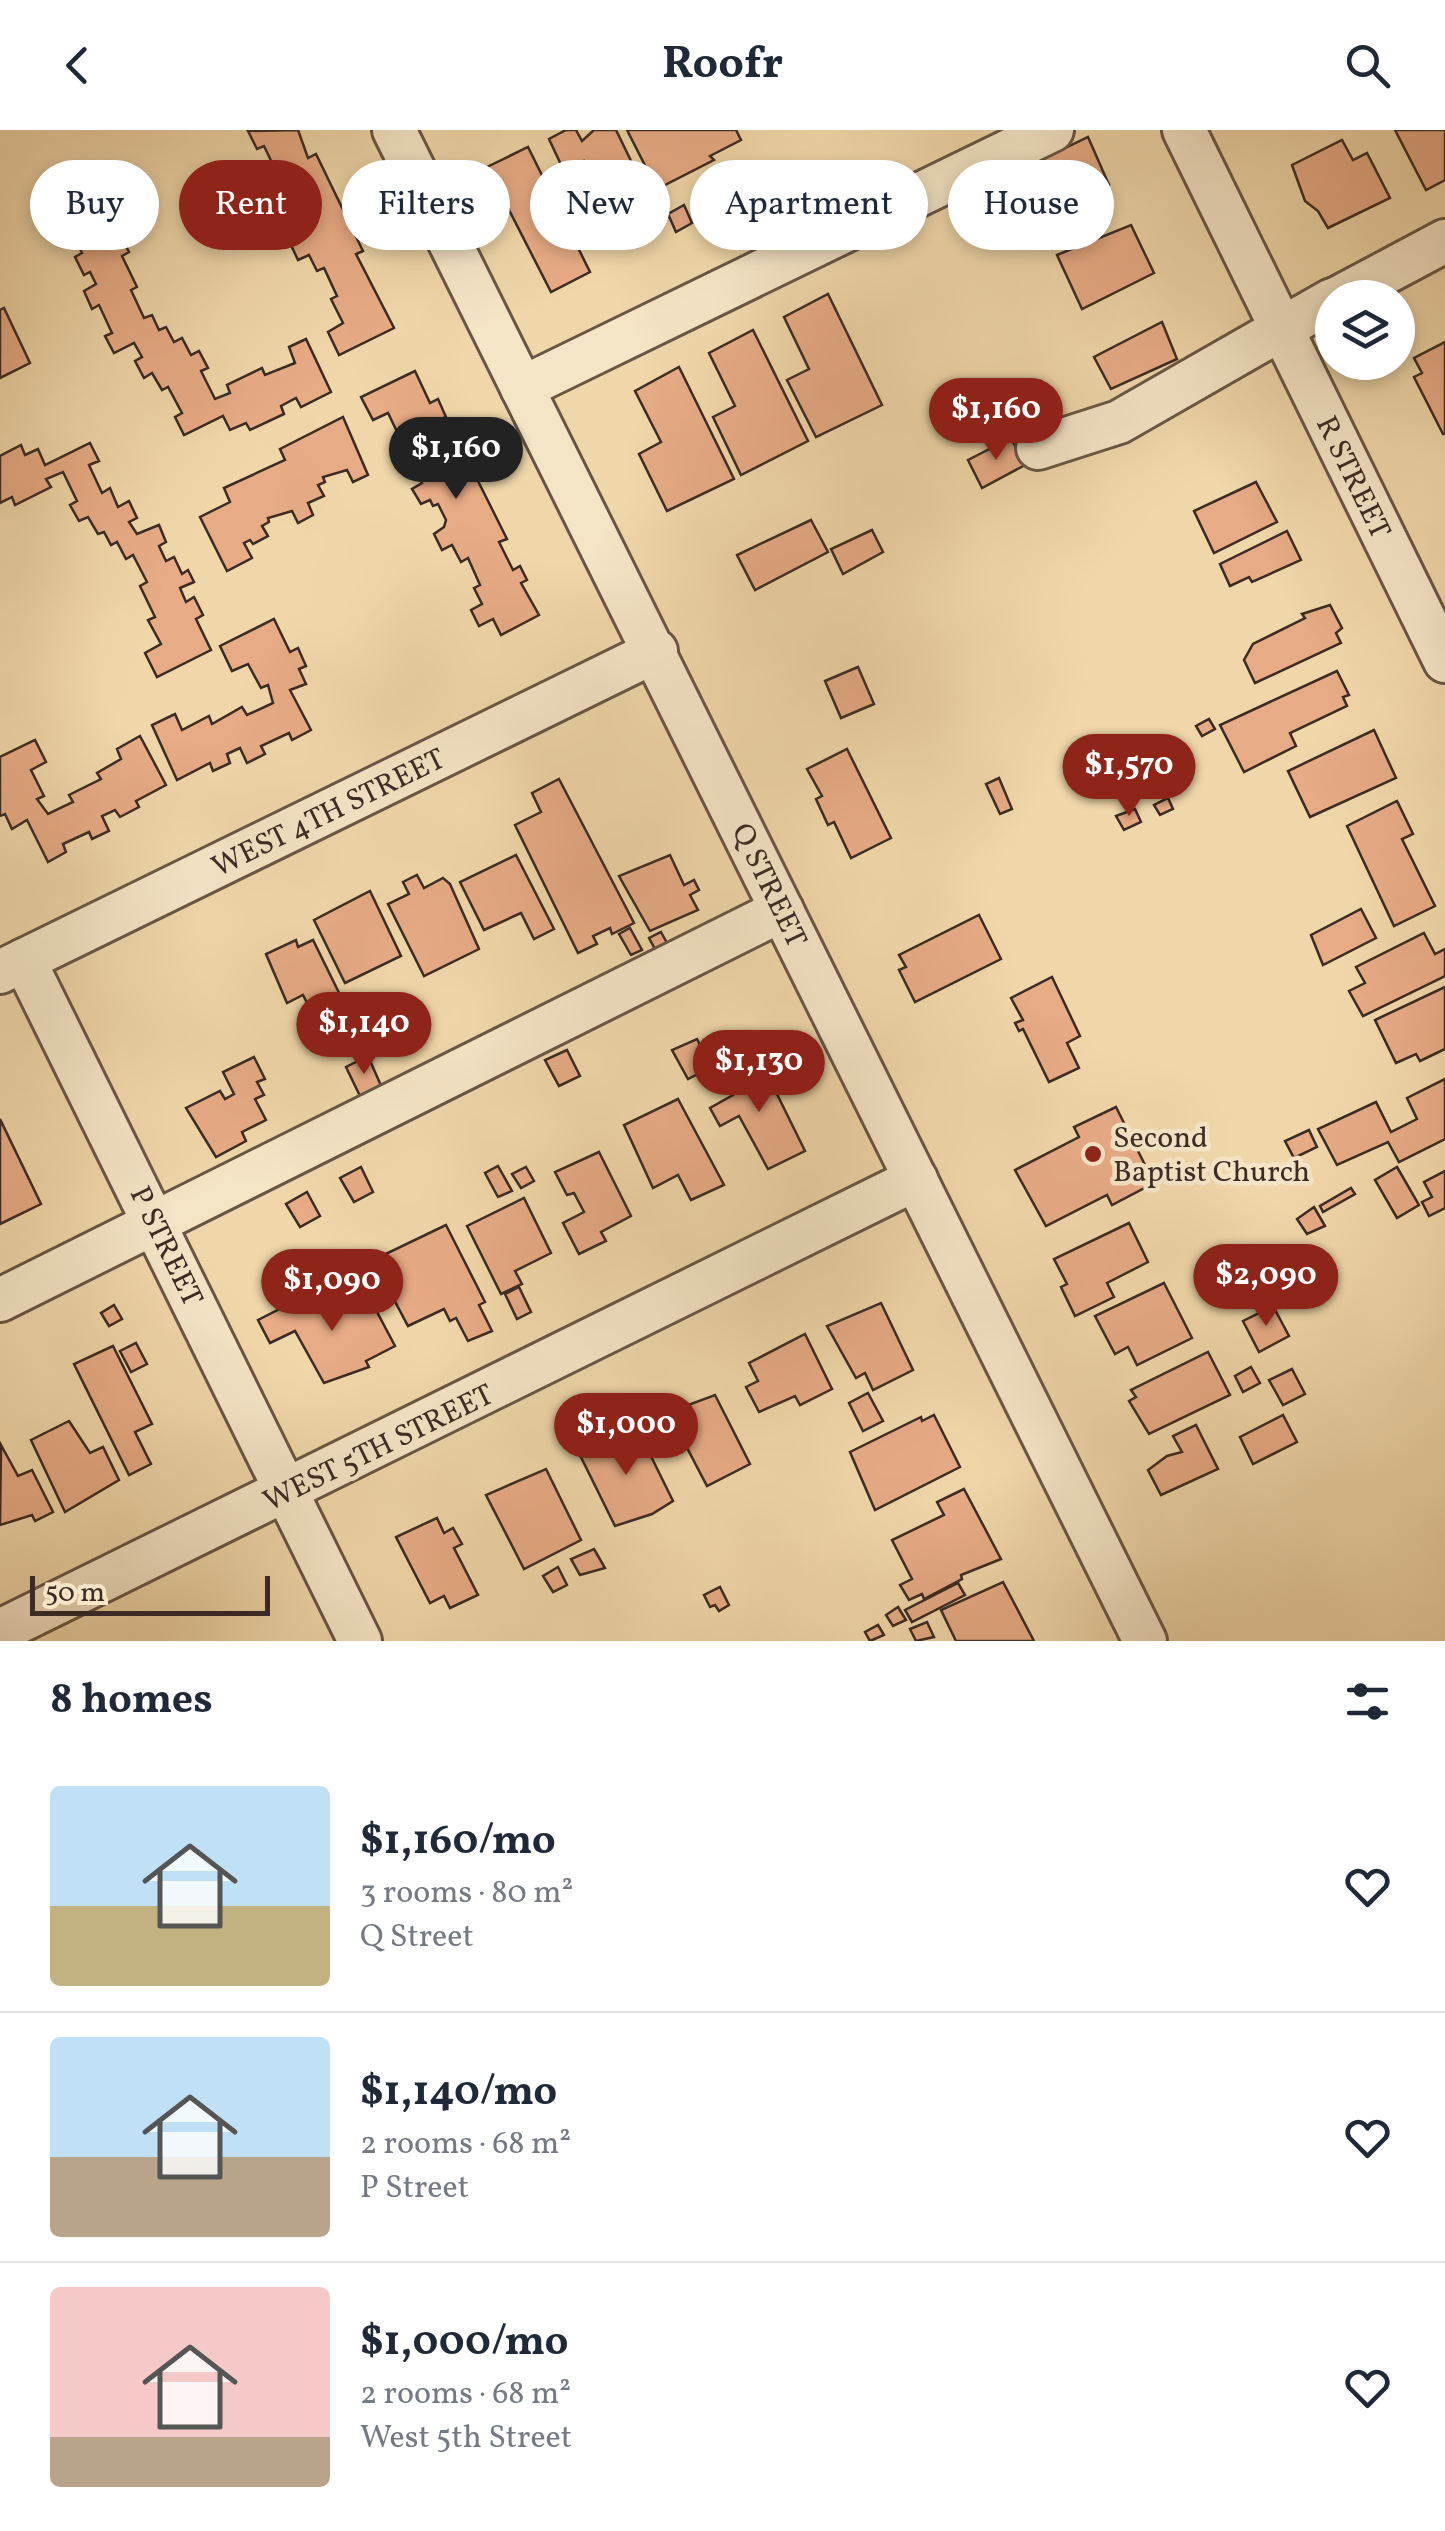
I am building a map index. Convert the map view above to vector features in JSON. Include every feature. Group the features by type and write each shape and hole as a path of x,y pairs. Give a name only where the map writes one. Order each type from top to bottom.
{"street":[{"name":"Q STREET","path":"394,130 1145,1641"},
{"path":"522,388 1052,130"},
{"name":"R STREET","path":"1184,130 1445,662"},
{"path":"1371,280 1445,241"},
{"path":"1038,448 1119,422 1315,310"},
{"name":"WEST 4TH STREET","path":"12,966 656,651"},
{"path":"0,1300 782,910"},
{"name":"P STREET","path":"12,966 155,1223 360,1641"},
{"name":"WEST 5TH STREET","path":"0,1632 916,1179"}],"building":[{"path":"298,130 308,158 316,154 319,160 271,160 264,146 257,149 248,131"},
{"path":"566,130 576,130 582,141 594,130 616,130 631,160 559,160 549,139"},
{"path":"627,130 736,130 741,140 710,156 714,160 690,160 690,172 670,182 670,160 642,160"},
{"path":"1395,130 1445,130 1445,180 1426,190"},
{"path":"1088,137 1098,160 1041,160"},
{"path":"1342,140 1353,160 1367,153 1390,198 1328,228 1318,211 1305,201 1292,165"},
{"path":"528,147 534,160 530,160 530,250 579,250 590,272 551,292 510,212 510,160 501,160"},
{"path":"322,166 342,208 342,250 363,250 356,254 394,328 339,355 328,332 343,323 331,299 337,296 324,268 317,271 309,255 298,260 293,250 322,250"},
{"path":"684,205 690,224 676,232 670,213"},
{"path":"1131,225 1154,273 1082,309 1057,255 1069,250 1114,250 1114,232"},
{"path":"80,250 128,250 122,256 137,287 131,290 144,318 152,315 159,330 166,327 174,342 182,338 191,355 199,351 208,368 201,371 215,399 230,393 227,385 262,368 265,375 295,363 289,347 306,339 331,392 301,407 296,398 281,406 284,414 250,430 246,423 230,430 223,416 184,435 175,417 182,413 168,387 162,390 152,373 144,378 135,361 142,357 134,343 114,353 105,336 112,333 99,305 92,309 84,291 96,284 90,272 84,275 75,257 82,253"},
{"path":"828,294 882,405 816,437 787,380 809,369 784,317"},
{"path":"4,308 30,363 0,378 0,310"},
{"path":"1162,322 1177,359 1111,389 1094,357"},
{"path":"753,330 808,441 741,475 713,417 735,406 709,353"},
{"path":"1445,342 1445,434 1415,379 1422,373 1415,357"},
{"path":"679,367 734,479 667,511 639,454 661,442 635,391"},
{"path":"415,371 430,403 438,399 446,417 438,420 451,448 459,443 507,539 499,542 513,570 520,566 527,580 521,583 539,615 501,635 493,619 479,626 471,610 482,604 474,588 480,585 468,558 461,562 452,545 442,550 434,534 444,527 446,520 438,504 433,506 430,500 421,504 412,489 422,483 413,467 419,462 407,436 401,440 388,413 373,420 361,397"},
{"path":"1035,380 1041,381 1052,404 1026,418 1014,397"},
{"path":"968,383 987,407 953,425 940,398"},
{"path":"343,417 368,475 353,482 347,470 323,477 325,482 318,485 324,496 308,503 313,515 298,523 292,511 268,518 269,522 262,526 268,536 253,544 250,540 244,543 252,558 227,571 200,517 230,502 224,488 285,460 280,449"},
{"path":"1011,438 1025,465 982,488 968,460"},
{"path":"90,443 99,461 89,465 102,493 110,488 118,507 129,501 137,518 129,522 137,534 159,525 166,542 159,546 166,561 174,557 182,574 188,570 194,582 180,588 186,602 194,597 203,615 196,619 211,650 157,677 145,653 161,644 148,620 155,617 140,586 147,582 133,555 126,559 117,542 111,545 104,532 98,534 88,517 79,521 70,505 77,501 63,472 46,479 51,487 15,505 12,497 0,503 0,456 21,445 25,455 38,449 45,465"},
{"path":"1256,482 1277,522 1214,553 1194,511"},
{"path":"811,520 828,552 755,590 737,555"},
{"path":"872,530 883,552 843,574 831,549"},
{"path":"1287,531 1301,560 1252,582 1249,577 1230,586 1220,564"},
{"path":"1330,605 1342,628 1336,633 1341,643 1255,683 1244,660 1253,644 1305,618 1302,614"},
{"path":"274,619 290,652 298,648 306,666 299,669 306,684 290,690 311,730 292,740 289,733 261,746 265,754 247,763 240,748 227,754 230,763 213,771 210,763 177,780 152,725 175,714 182,730 209,716 212,724 242,707 247,715 273,703 268,685 261,688 248,664 232,671 220,646"},
{"path":"858,667 874,704 841,718 825,681"},
{"path":"1337,671 1349,695 1343,697 1347,706 1290,733 1296,746 1244,772 1220,725"},
{"path":"1209,719 1215,729 1202,736 1196,726"},
{"path":"1374,730 1396,778 1310,817 1288,771"},
{"path":"140,736 166,785 136,801 139,807 120,817 115,810 102,816 109,831 92,839 89,832 63,844 66,852 48,862 27,820 12,829 5,814 0,816 0,757 35,740 46,762 31,770 44,796 37,799 48,814 73,802 69,795 101,779 97,773 121,759 117,749"},
{"path":"847,749 891,838 851,858 834,822 828,825 816,799 822,796 807,769"},
{"path":"999,778 1012,809 1000,814 986,784"},
{"path":"559,779 634,923 612,934 610,928 593,936 597,944 578,953 515,825 541,812 532,793"},
{"path":"1168,798 1173,809 1160,815 1154,805"},
{"path":"1397,801 1413,834 1402,839 1435,906 1394,926 1347,826"},
{"path":"1135,809 1141,822 1124,830 1116,816"},
{"path":"516,855 554,929 534,939 521,913 484,930 460,882"},
{"path":"670,855 684,885 694,880 699,890 690,895 698,910 650,931 619,876"},
{"path":"417,875 424,888 443,878 450,884 479,949 424,976 388,904 409,894 403,882"},
{"path":"370,891 401,956 345,983 314,920"},
{"path":"1361,909 1376,938 1323,965 1311,935"},
{"path":"979,915 1001,959 915,1002 899,970 906,967 899,955"},
{"path":"630,928 642,950 631,955 619,934"},
{"path":"661,932 674,956 662,962 649,938"},
{"path":"1424,933 1435,954 1445,949 1445,976 1363,1016 1349,991 1365,983 1356,967"},
{"path":"296,940 298,947 313,940 342,999 312,1013 303,995 287,1003 266,954"},
{"path":"1052,977 1080,1036 1067,1043 1079,1068 1049,1082 1023,1029 1019,1031 1015,1023 1023,1020 1011,998"},
{"path":"1445,987 1445,1049 1420,1061 1416,1054 1396,1063 1375,1020"},
{"path":"373,1012 383,1030 369,1037 359,1019"},
{"path":"697,1039 711,1067 688,1079 672,1050"},
{"path":"567,1050 580,1076 559,1086 545,1060"},
{"path":"368,1056 382,1088 361,1098 346,1067"},
{"path":"254,1057 265,1079 257,1082 264,1095 255,1099 266,1120 242,1132 246,1141 216,1157 186,1108 220,1091 225,1099 234,1094 223,1072"},
{"path":"749,1060 760,1082 769,1078 805,1151 768,1169 739,1116 720,1126 710,1108 733,1095 721,1074"},
{"path":"1445,1079 1445,1139 1399,1162 1388,1142 1337,1165 1318,1129 1376,1102 1391,1132 1417,1119 1407,1098"},
{"path":"678,1099 724,1185 691,1200 678,1175 653,1188 624,1125"},
{"name":"Second Baptist Church","path":"1116,1107 1154,1183 1112,1205 1107,1195 1046,1226 1015,1170 1079,1137 1074,1127"},
{"path":"0,1119 41,1204 0,1224"},
{"path":"1309,1130 1317,1147 1294,1158 1285,1141"},
{"path":"599,1152 631,1216 601,1232 606,1241 579,1254 563,1223 584,1212 574,1193 567,1195 555,1172"},
{"path":"498,1166 512,1191 498,1197 485,1173"},
{"path":"361,1167 373,1192 354,1202 340,1178"},
{"path":"526,1167 534,1181 521,1188 512,1174"},
{"path":"1397,1167 1419,1205 1397,1218 1375,1180"},
{"path":"1445,1171 1445,1208 1429,1216 1422,1202 1432,1197 1424,1182"},
{"path":"1351,1188 1355,1194 1323,1212 1320,1206"},
{"path":"307,1192 320,1216 300,1227 286,1204"},
{"path":"524,1198 551,1253 515,1271 522,1284 501,1294 467,1226"},
{"path":"1314,1207 1325,1226 1307,1234 1297,1219"},
{"path":"1129,1223 1148,1262 1107,1283 1114,1297 1075,1316 1061,1287 1067,1284 1054,1259"},
{"path":"446,1225 485,1302 479,1305 492,1331 468,1341 456,1318 450,1321 444,1309 408,1326 373,1260"},
{"path":"1164,1283 1192,1338 1137,1365 1128,1347 1115,1354 1095,1316"},
{"path":"519,1287 531,1312 517,1319 505,1294"},
{"path":"317,1290 329,1315 368,1295 395,1346 366,1361 369,1367 324,1383 295,1331 270,1343 258,1320"},
{"path":"881,1303 913,1370 873,1390 865,1373 856,1378 827,1326"},
{"path":"114,1305 122,1319 109,1326 101,1313"},
{"path":"1273,1306 1289,1336 1259,1352 1243,1321"},
{"path":"805,1334 832,1389 800,1405 795,1396 759,1412 746,1387 758,1381 749,1363"},
{"path":"136,1343 147,1364 131,1372 120,1351"},
{"path":"113,1346 152,1424 135,1432 151,1464 129,1475 74,1364"},
{"path":"1208,1352 1230,1395 1149,1434 1129,1401 1136,1397 1131,1390"},
{"path":"1251,1367 1260,1383 1243,1392 1235,1376"},
{"path":"1292,1369 1305,1394 1283,1405 1269,1380"},
{"path":"868,1393 883,1421 863,1431 849,1403"},
{"path":"715,1395 750,1464 707,1486 686,1446 674,1452 654,1412 672,1405 675,1410"},
{"path":"934,1415 960,1467 875,1510 850,1452 921,1417 922,1421"},
{"path":"1283,1415 1297,1442 1253,1464 1240,1437"},
{"path":"69,1421 90,1453 103,1447 119,1480 65,1512 31,1440"},
{"path":"1196,1425 1218,1469 1161,1495 1148,1470 1167,1456 1182,1452 1173,1436"},
{"path":"639,1432 673,1501 652,1514 615,1526 577,1449 594,1441 597,1448"},
{"path":"1,1445 18,1476 32,1470 53,1512 35,1521 32,1515 0,1525"},
{"path":"546,1469 581,1540 524,1569 486,1495"},
{"path":"964,1489 1001,1559 961,1575 962,1579 924,1599 922,1594 909,1600 900,1585 912,1579 892,1540 944,1515 937,1502"},
{"path":"437,1518 444,1533 453,1528 462,1544 454,1548 478,1595 450,1608 444,1596 430,1603 396,1537"},
{"path":"594,1549 605,1568 580,1575 571,1559"},
{"path":"558,1567 567,1585 553,1592 543,1576"},
{"path":"1003,1582 1034,1641 956,1641 941,1610"},
{"path":"958,1583 965,1595 912,1622 905,1610"},
{"path":"720,1587 729,1605 719,1611 715,1605 710,1607 704,1595"},
{"path":"898,1607 906,1620 893,1626 886,1615"},
{"path":"927,1622 934,1637 916,1641 910,1629"},
{"path":"878,1625 884,1635 870,1641 865,1632"}],"place":[{"name":"Second Baptist Church","path":"1093,1154"}]}
